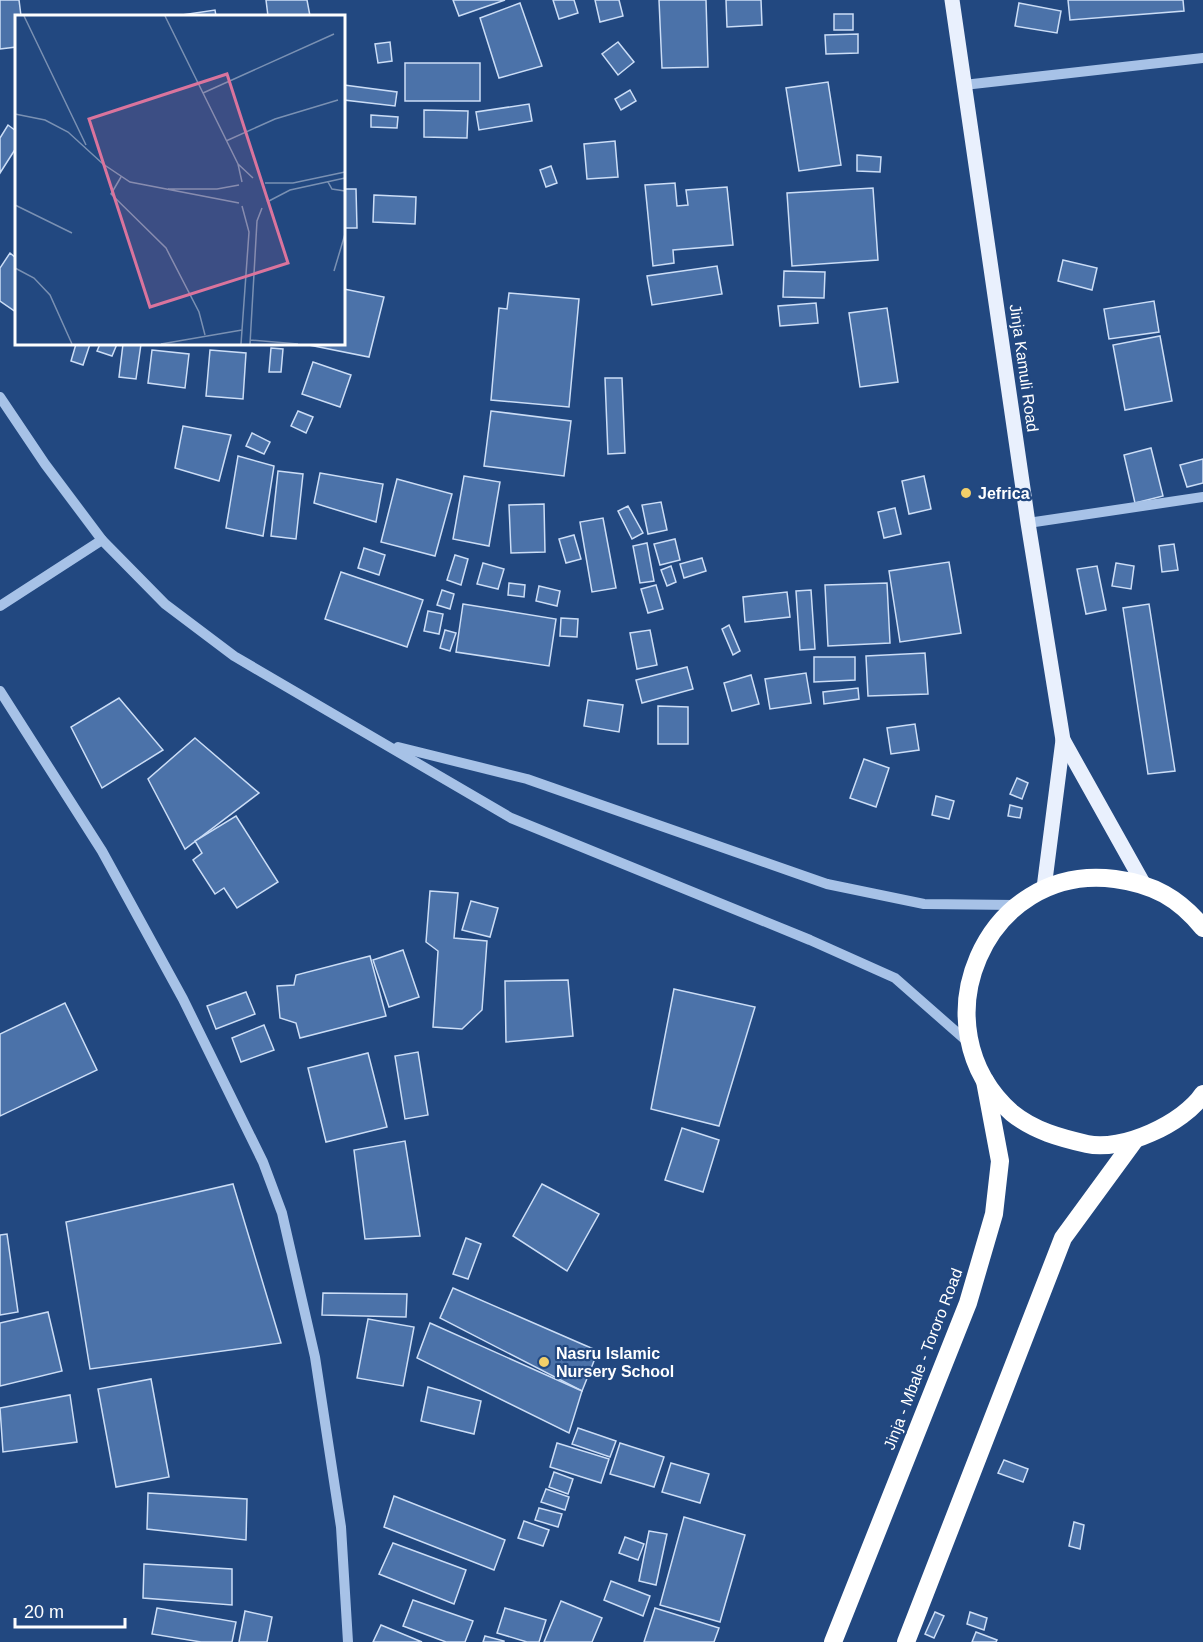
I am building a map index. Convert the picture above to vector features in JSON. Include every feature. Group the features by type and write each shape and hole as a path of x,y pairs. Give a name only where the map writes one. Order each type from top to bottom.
{"highway":[{"path":"1134,1141 1091,1145 1049,1135 1013,1113 985,1080 969,1044 966,993 982,944 1016,905 1044,888 1092,876 1143,883 1186,908 1203,928"},
{"name":"Jinja - Mbale - Tororo Road","path":"833,1642 968,1303 994,1214 1000,1161 985,1080"},
{"path":"906,1642 1063,1238 1134,1141 1200,1103"}],"main road":[{"name":"Jinja Kamuli Road","path":"952,0 1028,523 1063,740 1044,888"},
{"name":"Jinja Kamuli Road","path":"1063,740 1143,883"}],"street":[{"path":"964,84 1203,58"},
{"path":"0,397 45,464 102,540 165,604 234,656 511,818 810,940 895,978 969,1044"},
{"path":"1028,523 1203,497"},
{"path":"0,606 102,540"},
{"path":"0,691 102,851 183,999 263,1162 282,1213 315,1357 336,1493 341,1527 348,1642"},
{"path":"386,744 527,779 827,884 924,904 1016,905"}],"building":[{"path":"0,0 19,0 21,15 15,15 15,47 0,49"},
{"path":"266,0 307,0 310,15 268,15"},
{"path":"453,0 505,0 459,16"},
{"path":"553,0 574,0 578,13 559,19"},
{"path":"595,0 619,0 623,16 600,22"},
{"path":"659,0 706,0 708,67 662,68"},
{"path":"726,0 761,0 762,25 727,27"},
{"path":"1068,0 1183,0 1184,11 1070,20"},
{"path":"520,3 542,66 499,78 480,18"},
{"path":"1019,3 1061,11 1057,33 1015,26"},
{"path":"215,10 216,15 182,15"},
{"path":"834,14 853,14 853,30 834,30"},
{"path":"858,34 858,53 826,54 825,35"},
{"path":"390,42 392,61 378,63 375,44"},
{"path":"618,42 634,62 618,75 602,54"},
{"path":"405,63 480,63 480,101 405,101"},
{"path":"828,82 841,165 799,171 786,88"},
{"path":"345,85 397,92 395,106 345,100"},
{"path":"630,90 636,101 621,110 615,99"},
{"path":"529,104 532,121 479,130 476,112"},
{"path":"424,110 468,111 467,138 424,137"},
{"path":"371,115 398,117 397,128 371,127"},
{"path":"8,125 15,130 15,150 0,173 0,138"},
{"path":"615,141 618,177 587,179 584,144"},
{"path":"857,155 881,157 880,172 857,171"},
{"path":"551,166 557,183 546,187 540,170"},
{"path":"675,183 677,206 688,205 686,190 727,187 733,245 673,250 674,263 653,266 645,185"},
{"path":"873,188 878,260 792,266 787,193"},
{"path":"345,189 356,189 357,228 345,228"},
{"path":"374,195 416,197 415,224 373,222"},
{"path":"10,253 15,257 15,311 0,301 0,268"},
{"path":"1063,260 1097,268 1092,290 1058,281"},
{"path":"717,266 722,294 652,305 647,276"},
{"path":"784,271 825,272 824,298 783,297"},
{"path":"345,289 384,297 369,357 309,345 345,345"},
{"path":"509,293 579,299 569,407 491,400 499,308 507,309"},
{"path":"1154,301 1159,332 1109,339 1104,309"},
{"path":"816,303 818,323 780,326 778,306"},
{"path":"887,308 898,382 860,387 849,313"},
{"path":"1160,336 1172,401 1125,410 1113,345"},
{"path":"76,345 90,345 83,365 71,361"},
{"path":"100,345 117,345 112,356 97,351"},
{"path":"123,345 141,345 136,379 119,377"},
{"path":"271,348 283,349 281,372 269,372"},
{"path":"152,350 189,354 185,388 148,383"},
{"path":"210,350 246,353 243,399 206,396"},
{"path":"313,362 351,375 340,407 302,394"},
{"path":"605,378 622,378 625,453 608,454"},
{"path":"298,411 313,417 306,433 291,426"},
{"path":"491,411 571,421 564,476 484,466"},
{"path":"183,426 231,435 219,481 175,468"},
{"path":"252,433 270,442 264,454 246,446"},
{"path":"1151,448 1163,496 1135,503 1124,455"},
{"path":"238,456 274,466 263,536 226,528"},
{"path":"1203,459 1203,483 1187,487 1180,465"},
{"path":"278,471 303,474 296,539 271,536"},
{"path":"320,473 383,484 376,522 314,503"},
{"path":"464,476 500,482 489,546 453,539"},
{"path":"924,476 931,509 909,514 902,481"},
{"path":"397,479 452,494 435,556 381,542"},
{"path":"661,502 667,530 648,534 642,505"},
{"path":"544,504 545,552 511,553 509,505"},
{"path":"628,506 643,533 632,539 618,511"},
{"path":"895,508 901,534 884,538 878,512"},
{"path":"603,518 616,588 592,592 580,522"},
{"path":"574,535 581,559 566,563 559,539"},
{"path":"675,539 680,560 660,565 654,544"},
{"path":"647,543 654,581 640,583 633,546"},
{"path":"1174,544 1178,570 1162,572 1159,546"},
{"path":"364,548 385,555 379,575 358,568"},
{"path":"455,555 468,559 461,585 447,580"},
{"path":"702,558 706,571 684,578 680,564"},
{"path":"949,562 961,633 900,642 889,571"},
{"path":"483,563 504,569 498,589 477,584"},
{"path":"1116,563 1134,566 1131,589 1112,586"},
{"path":"671,566 676,582 667,586 661,570"},
{"path":"1097,566 1106,610 1086,614 1077,569"},
{"path":"341,572 423,600 407,647 325,619"},
{"path":"509,583 525,585 524,597 508,595"},
{"path":"887,583 890,643 828,646 825,585"},
{"path":"656,585 663,609 648,613 641,589"},
{"path":"539,586 560,591 557,606 536,601"},
{"path":"442,590 454,594 450,609 437,605"},
{"path":"811,590 815,649 800,650 796,591"},
{"path":"787,592 790,617 745,622 743,597"},
{"path":"463,604 556,619 549,666 456,652"},
{"path":"1149,604 1175,771 1148,774 1123,608"},
{"path":"428,611 443,614 439,634 424,631"},
{"path":"561,618 578,619 577,637 560,636"},
{"path":"729,625 740,651 733,655 722,629"},
{"path":"445,630 456,633 450,651 440,648"},
{"path":"650,630 657,665 637,669 630,633"},
{"path":"925,653 928,694 868,696 866,656"},
{"path":"814,657 855,657 855,680 814,682"},
{"path":"687,667 693,689 642,703 636,680"},
{"path":"806,673 811,703 770,709 765,679"},
{"path":"751,675 759,704 732,711 724,683"},
{"path":"858,688 859,699 824,704 823,692"},
{"path":"119,698 163,750 102,788 71,727"},
{"path":"588,700 623,705 619,732 584,726"},
{"path":"658,706 688,707 688,744 658,744"},
{"path":"915,724 919,750 891,754 887,728"},
{"path":"195,738 259,793 185,849 148,779"},
{"path":"864,759 889,768 876,807 850,798"},
{"path":"1017,778 1028,783 1022,799 1010,794"},
{"path":"936,796 954,801 949,819 932,815"},
{"path":"1010,805 1022,808 1020,818 1008,816"},
{"path":"236,816 278,882 237,908 224,888 215,894 193,860 202,853 195,841"},
{"path":"430,891 458,893 454,938 487,941 482,1010 462,1029 433,1027 438,951 426,942"},
{"path":"471,901 498,908 490,937 462,930"},
{"path":"403,950 419,997 389,1007 373,960"},
{"path":"370,956 386,1016 300,1038 296,1023 280,1018 277,986 294,985 296,975"},
{"path":"568,980 573,1036 506,1042 505,981"},
{"path":"674,989 755,1007 719,1126 651,1109"},
{"path":"246,992 255,1014 216,1029 207,1006"},
{"path":"65,1003 97,1070 0,1116 0,1034"},
{"path":"264,1025 274,1050 241,1062 232,1038"},
{"path":"418,1052 428,1115 405,1119 395,1056"},
{"path":"368,1053 387,1127 326,1142 308,1068"},
{"path":"682,1128 719,1140 703,1192 665,1180"},
{"path":"405,1141 420,1236 365,1239 354,1150"},
{"path":"233,1184 281,1343 90,1369 66,1222"},
{"path":"542,1184 599,1214 567,1271 513,1236"},
{"path":"7,1234 18,1312 0,1315 0,1235"},
{"path":"466,1238 481,1244 468,1279 453,1274"},
{"path":"453,1288 598,1351 582,1391 440,1318"},
{"path":"323,1293 407,1294 406,1317 322,1315"},
{"path":"48,1312 62,1371 0,1386 0,1323"},
{"path":"368,1319 414,1327 403,1386 357,1378"},
{"path":"430,1323 582,1391 569,1433 417,1358"},
{"path":"151,1379 169,1477 116,1487 98,1389"},
{"path":"428,1387 481,1401 474,1434 421,1421"},
{"path":"70,1395 77,1442 3,1452 0,1408"},
{"path":"578,1428 616,1441 610,1457 572,1444"},
{"path":"557,1443 609,1459 601,1483 550,1467"},
{"path":"620,1443 664,1457 654,1487 610,1474"},
{"path":"1004,1460 1028,1469 1023,1482 998,1473"},
{"path":"671,1463 709,1474 700,1503 662,1492"},
{"path":"554,1472 573,1479 568,1494 549,1487"},
{"path":"546,1489 569,1497 565,1510 541,1502"},
{"path":"148,1493 247,1499 246,1540 147,1529"},
{"path":"394,1496 505,1540 494,1570 384,1527"},
{"path":"539,1508 562,1514 558,1527 535,1520"},
{"path":"684,1517 745,1535 720,1622 660,1605"},
{"path":"524,1521 549,1530 543,1546 518,1538"},
{"path":"1074,1522 1084,1525 1080,1549 1069,1546"},
{"path":"649,1531 667,1534 656,1585 639,1581"},
{"path":"625,1537 644,1544 638,1560 619,1553"},
{"path":"393,1543 466,1570 454,1604 379,1574"},
{"path":"144,1564 232,1569 232,1605 143,1598"},
{"path":"611,1581 650,1596 643,1616 604,1600"},
{"path":"413,1600 473,1621 465,1642 446,1642 403,1626"},
{"path":"561,1601 602,1618 592,1642 544,1642"},
{"path":"157,1608 236,1622 232,1642 201,1642 152,1634"},
{"path":"505,1608 546,1620 539,1642 527,1642 497,1633"},
{"path":"655,1608 719,1628 714,1642 644,1642"},
{"path":"245,1611 272,1617 267,1642 239,1642"},
{"path":"935,1612 944,1616 934,1638 925,1634"},
{"path":"970,1612 987,1618 984,1630 967,1624"},
{"path":"381,1625 422,1642 373,1642"},
{"path":"976,1632 997,1640 996,1642 972,1642"},
{"path":"485,1636 504,1641 504,1642 483,1642"}],"place":[{"name":"Jefrica","path":"966,493"},
{"name":"Nasru Islamic Nursery School","path":"544,1362"}]}
